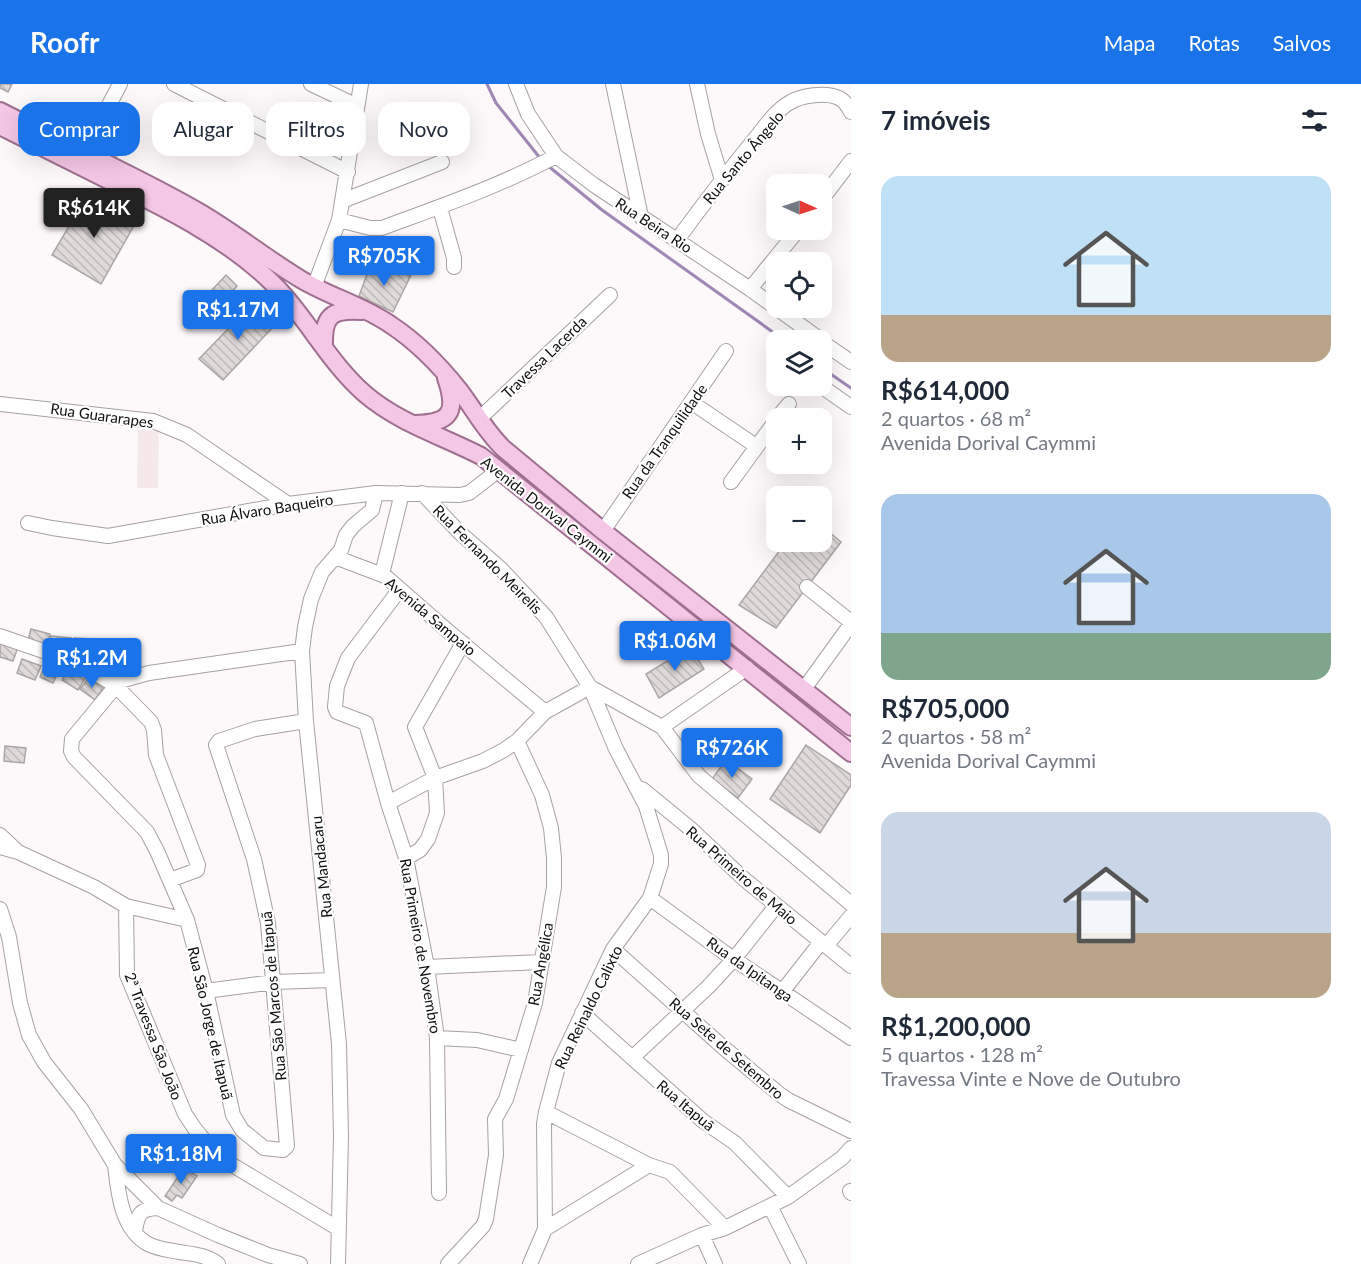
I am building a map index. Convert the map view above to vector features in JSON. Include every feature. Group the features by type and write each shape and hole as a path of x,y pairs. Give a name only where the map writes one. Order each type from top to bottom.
{"main road":[{"name":"Avenida Dorival Caymmi","path":"0,111 18,120"},
{"name":"Avenida Dorival Caymmi","path":"0,126 158,204 205,231 266,276 290,301 341,370 365,394 411,424 482,456 851,753"},
{"name":"Avenida Dorival Caymmi","path":"90,156 200,213 274,264 314,287 368,311 392,325 444,373 504,449 603,531 851,727"},
{"path":"324,348 325,327 332,315 345,310 368,311"},
{"path":"411,424 436,423 443,420 448,413 451,405 444,373"}],"street":[{"path":"111,102 120,84"},
{"path":"174,84 348,172"},
{"path":"311,84 349,102"},
{"path":"358,102 361,84"},
{"name":"Rua Beira Rio","path":"516,84 528,114 553,158 750,289 806,330"},
{"path":"614,84 641,217"},
{"path":"697,84 708,134 722,180"},
{"name":"Rua Santo Ângelo","path":"677,240 722,180 788,103 799,98 829,96 839,98 847,104 851,112"},
{"path":"314,287 339,220 350,156"},
{"path":"339,220 370,228 382,228 440,208 533,169 553,158"},
{"path":"832,186 851,161"},
{"path":"342,201 442,162"},
{"path":"440,208 454,258 454,267"},
{"path":"750,289 790,240"},
{"name":"Travessa Lacerda","path":"479,419 610,295"},
{"name":"Rua Beira Rio","path":"832,349 851,362"},
{"name":"Rua da Tranquilidade","path":"603,531 726,351"},
{"path":"832,393 851,406"},
{"path":"691,402 756,446"},
{"name":"Rua Guararapes","path":"0,404 142,419 169,426 187,435 288,504"},
{"path":"786,408 789,404"},
{"path":"730,482 766,433"},
{"name":"Rua Álvaro Baqueiro","path":"28,523 108,536 288,504 376,493 460,495 469,493 499,470"},
{"name":"Rua Mandacaru","path":"338,1264 341,1136 339,1044 306,721 302,651 311,599 322,572 344,546 346,536 353,526 372,510 376,493"},
{"name":"Avenida Sampaio","path":"402,493 382,574 545,712"},
{"name":"Rua Fernando Meirelis","path":"422,493 459,533 501,569 546,617 590,687 616,749 634,782"},
{"path":"335,557 382,574"},
{"path":"804,689 851,623 807,587"},
{"name":"Rua Primeiro de Novembro","path":"400,589 348,658 336,686 335,707 337,712 365,722 406,858 427,967 437,1038 439,1193"},
{"path":"0,636 78,663 115,686 151,722 156,755 198,865 197,870 170,880"},
{"path":"406,858 420,850 428,838 437,813 435,778 415,727 463,643"},
{"path":"115,686 126,679 150,673 302,651"},
{"path":"662,727 747,668"},
{"name":"Rua São Jorge de Itapuã","path":"115,686 98,711 72,740 71,751 74,757 147,832 170,880 186,920 206,991 233,1115 238,1125"},
{"path":"388,802 435,778 483,761 517,741 545,712 590,687 662,727 699,776 851,904"},
{"name":"Rua São Marcos de Itapuã","path":"238,1125 264,1148 285,1149 287,1140 268,923 254,859 216,745 219,741 255,729 306,721"},
{"name":"Rua Angélica","path":"448,1264 485,1223 496,1155 495,1119 506,1099 535,1003 554,887 551,828 542,795 517,741"},
{"name":"Rua Reinaldo Calixto","path":"530,1264 545,1229 546,1112 559,1063 613,949 650,898 662,864 646,806 634,782"},
{"name":"Rua Primeiro de Maio","path":"634,782 692,830 744,879 851,966"},
{"path":"0,835 18,852"},
{"path":"0,847 18,852 94,887 126,906 186,920"},
{"name":"Rua da Ipitanga","path":"650,898 734,959 851,1038"},
{"name":"2ª Travessa São João","path":"126,906 127,975 185,1114 193,1128 213,1151 229,1163 339,1229"},
{"path":"632,1058 734,959 776,906"},
{"path":"0,909 9,937 29,1035 44,1062 81,1110 116,1165 158,1208 270,1259 300,1264"},
{"path":"782,992 823,944 851,916"},
{"name":"Rua Sete de Setembro","path":"613,949 724,1048 788,1101 851,1131"},
{"path":"427,967 541,962"},
{"path":"206,991 274,982 332,980"},
{"name":"Rua Itapuã","path":"582,1013 703,1121 735,1143 788,1197"},
{"path":"437,1038 477,1040 521,1050"},
{"path":"546,1112 650,1165 670,1172 725,1228"},
{"path":"638,1264 702,1235 725,1228 788,1197 851,1149"},
{"path":"116,1165 118,1192 123,1211 135,1231 149,1245 205,1257 218,1264"},
{"path":"545,1229 650,1165"},
{"path":"770,1206 799,1264"},
{"path":"135,1231 141,1212 158,1208"},
{"path":"702,1235 715,1264"}],"shaded area":[{"path":"138,430 159,431 158,488 137,488"}],"building":[{"path":"0,84 12,84 8,92 0,88"},
{"path":"88,194 136,222 101,284 52,255"},
{"path":"370,266 411,275 393,312 359,296"},
{"path":"226,275 237,286 212,315 199,304"},
{"path":"254,302 276,324 223,380 199,359"},
{"path":"832,534 841,542 776,628 739,605 779,552 832,552"},
{"path":"31,629 50,634 47,648 27,644"},
{"path":"51,636 71,638 69,652 50,650"},
{"path":"74,638 94,639 94,654 74,653"},
{"path":"0,641 18,647 13,661 0,657"},
{"path":"111,644 112,664 97,665 96,645"},
{"path":"690,647 704,669 659,698 646,674"},
{"path":"114,648 128,648 129,668 115,668"},
{"path":"22,659 41,666 35,680 17,673"},
{"path":"47,660 61,666 53,683 40,677"},
{"path":"70,667 86,677 78,690 62,680"},
{"path":"89,678 103,688 95,700 80,689"},
{"path":"806,745 851,775 851,785 820,833 770,799"},
{"path":"5,746 26,748 24,763 4,761"},
{"path":"726,760 752,779 738,798 712,779"},
{"path":"184,1168 197,1176 182,1198 177,1195 172,1201 165,1196"}],"waterway":[{"path":"487,84 496,103 540,158"},
{"path":"547,165 602,210 770,330"},
{"path":"832,375 851,388"}]}
